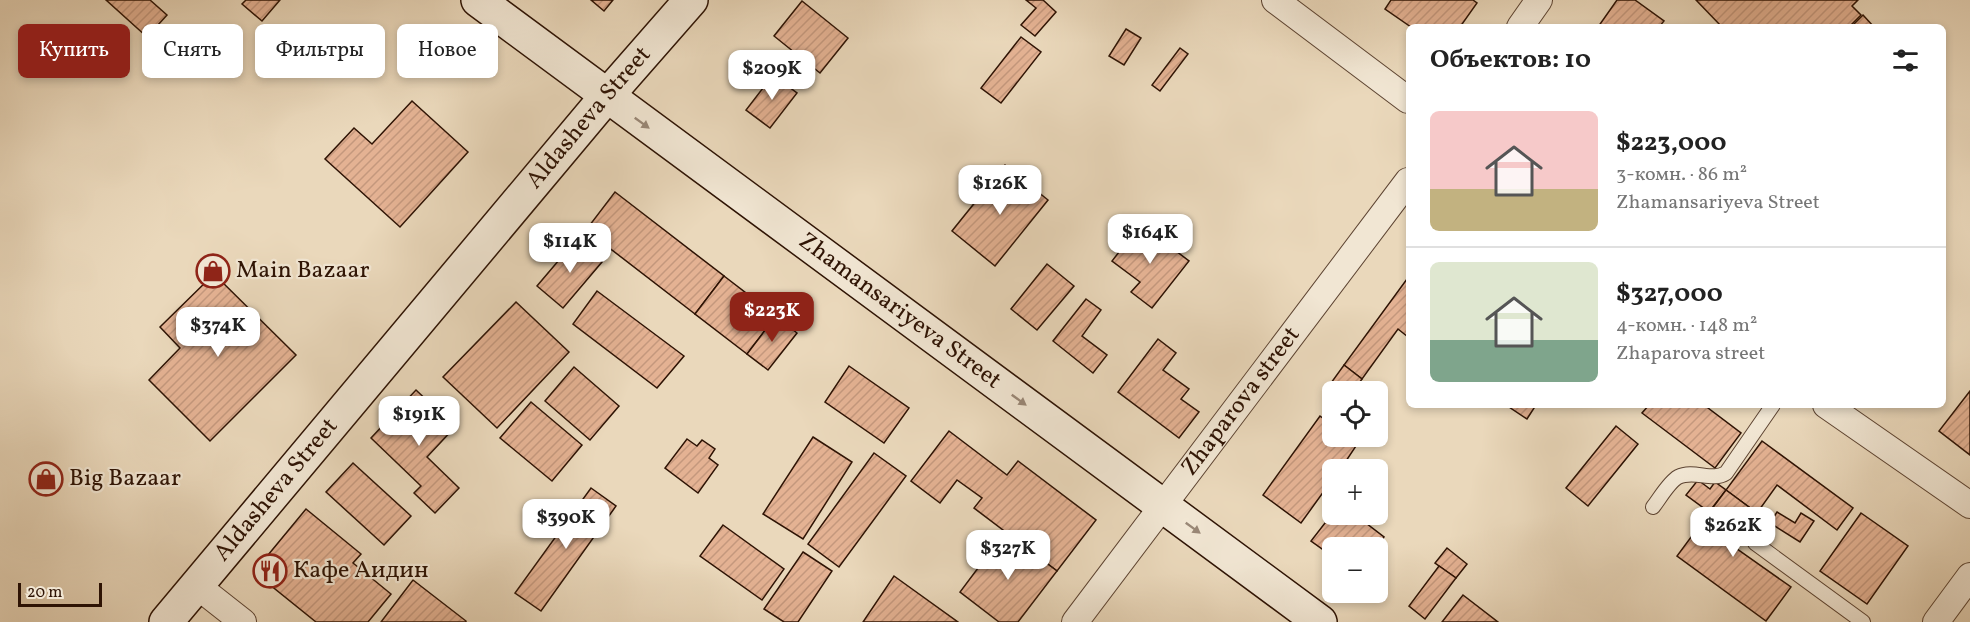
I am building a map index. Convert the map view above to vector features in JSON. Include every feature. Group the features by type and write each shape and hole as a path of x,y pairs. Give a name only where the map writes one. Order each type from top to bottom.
{"main road":[{"name":"Zhamansariyeva Street","path":"477,0 1320,622"},
{"name":"Aldasheva Street","path":"166,622 606,97 691,0"}],"street":[{"path":"1275,0 1406,98"},
{"path":"1522,24 1539,0"},
{"name":"Zhaparova street","path":"1075,622 1406,184"},
{"path":"1830,408 1970,505"},
{"path":"1936,622 1970,576"},
{"path":"196,585 243,622"}],"lane":[{"path":"1653,507 1677,477 1689,474 1721,476 1726,473 1771,408"},
{"path":"1755,543 1863,622"}],"building":[{"path":"106,0 150,0 167,15 159,24 142,24 142,32"},
{"path":"246,0 280,0 262,21 242,4"},
{"path":"591,0 613,0 604,11"},
{"path":"1026,0 1043,0 1056,12 1035,36 1021,25 1036,8"},
{"path":"1391,0 1473,0 1477,3 1462,24 1407,24 1385,9"},
{"path":"1617,0 1635,0 1664,21 1662,24 1600,24"},
{"path":"1696,0 1858,0 1852,6 1861,15 1852,24 1719,24"},
{"path":"802,1 848,38 820,73 774,36"},
{"path":"1863,15 1871,24 1854,24"},
{"path":"1126,29 1141,38 1124,65 1109,56"},
{"path":"1021,37 1041,52 1001,103 981,88"},
{"path":"1180,48 1188,54 1160,91 1152,85"},
{"path":"773,75 797,93 770,128 746,110"},
{"path":"412,101 468,152 400,227 325,159 354,128 372,144"},
{"path":"1005,165 1048,200 995,266 952,231"},
{"path":"615,192 724,276 695,314 586,230"},
{"path":"1141,224 1189,261 1152,308 1131,292 1140,282 1112,261"},
{"path":"576,240 602,262 563,308 537,286"},
{"path":"1047,264 1074,286 1037,330 1011,309"},
{"path":"214,274 296,355 210,441 149,380 180,348 160,327"},
{"path":"724,276 776,316 747,354 695,314"},
{"path":"1406,280 1406,335 1398,329 1362,379 1344,365"},
{"path":"597,291 684,356 657,388 573,324"},
{"path":"1086,299 1101,310 1082,336 1107,355 1093,373 1053,341"},
{"path":"516,302 569,352 497,428 443,377"},
{"path":"776,316 797,333 768,370 747,354"},
{"path":"1158,339 1176,353 1163,370 1189,389 1181,399 1199,412 1179,438 1118,392"},
{"path":"1344,365 1362,379 1361,381 1332,381"},
{"path":"849,366 909,408 884,443 825,402"},
{"path":"574,367 619,406 590,440 545,401"},
{"path":"416,390 455,427 427,457 459,488 435,513 414,493 421,486 371,438"},
{"path":"1970,391 1970,455 1939,431"},
{"path":"531,402 582,445 552,481 500,438"},
{"path":"1510,408 1534,408 1527,419"},
{"path":"1646,408 1708,408 1741,433 1715,468 1642,413"},
{"path":"1320,416 1322,418 1322,447 1355,447 1347,459 1322,459 1322,494 1301,523 1263,495"},
{"path":"1616,426 1638,444 1588,506 1566,488"},
{"path":"949,431 1007,475 1018,461 1096,520 1057,571 974,508 982,498 957,480 940,503 911,481"},
{"path":"813,437 852,462 803,539 763,514"},
{"path":"687,439 697,446 702,440 715,449 709,458 718,465 698,493 665,468"},
{"path":"1762,441 1853,508 1837,530 1777,485 1757,513 1726,490"},
{"path":"874,453 906,476 839,567 808,544"},
{"path":"353,463 411,516 384,545 326,492"},
{"path":"1698,480 1710,489 1715,482 1726,490 1709,512 1686,495"},
{"path":"591,488 616,506 541,611 515,593"},
{"path":"1726,490 1757,513 1733,546 1791,587 1766,621 1677,556"},
{"path":"306,509 361,554 353,563 391,594 368,622 316,622 254,572"},
{"path":"1777,512 1795,523 1801,513 1814,521 1800,542 1770,523"},
{"path":"1861,513 1908,546 1867,604 1820,571"},
{"path":"723,525 784,569 762,600 700,556"},
{"path":"1323,525 1368,525 1384,537 1322,537 1322,549 1311,541"},
{"path":"1005,532 1057,571 1018,622 999,622 960,592"},
{"path":"1447,548 1467,564 1456,578 1435,563"},
{"path":"803,552 832,571 798,622 784,622 764,609"},
{"path":"1439,566 1456,578 1425,619 1409,606"},
{"path":"894,576 958,622 863,622"},
{"path":"413,580 466,621 466,622 381,622"},
{"path":"1463,595 1498,622 1442,622"}],"place":[{"name":"Main Bazaar","path":"213,271"},
{"name":"Big Bazaar","path":"46,479"},
{"name":"Кафе Аидин","path":"270,571"}]}
